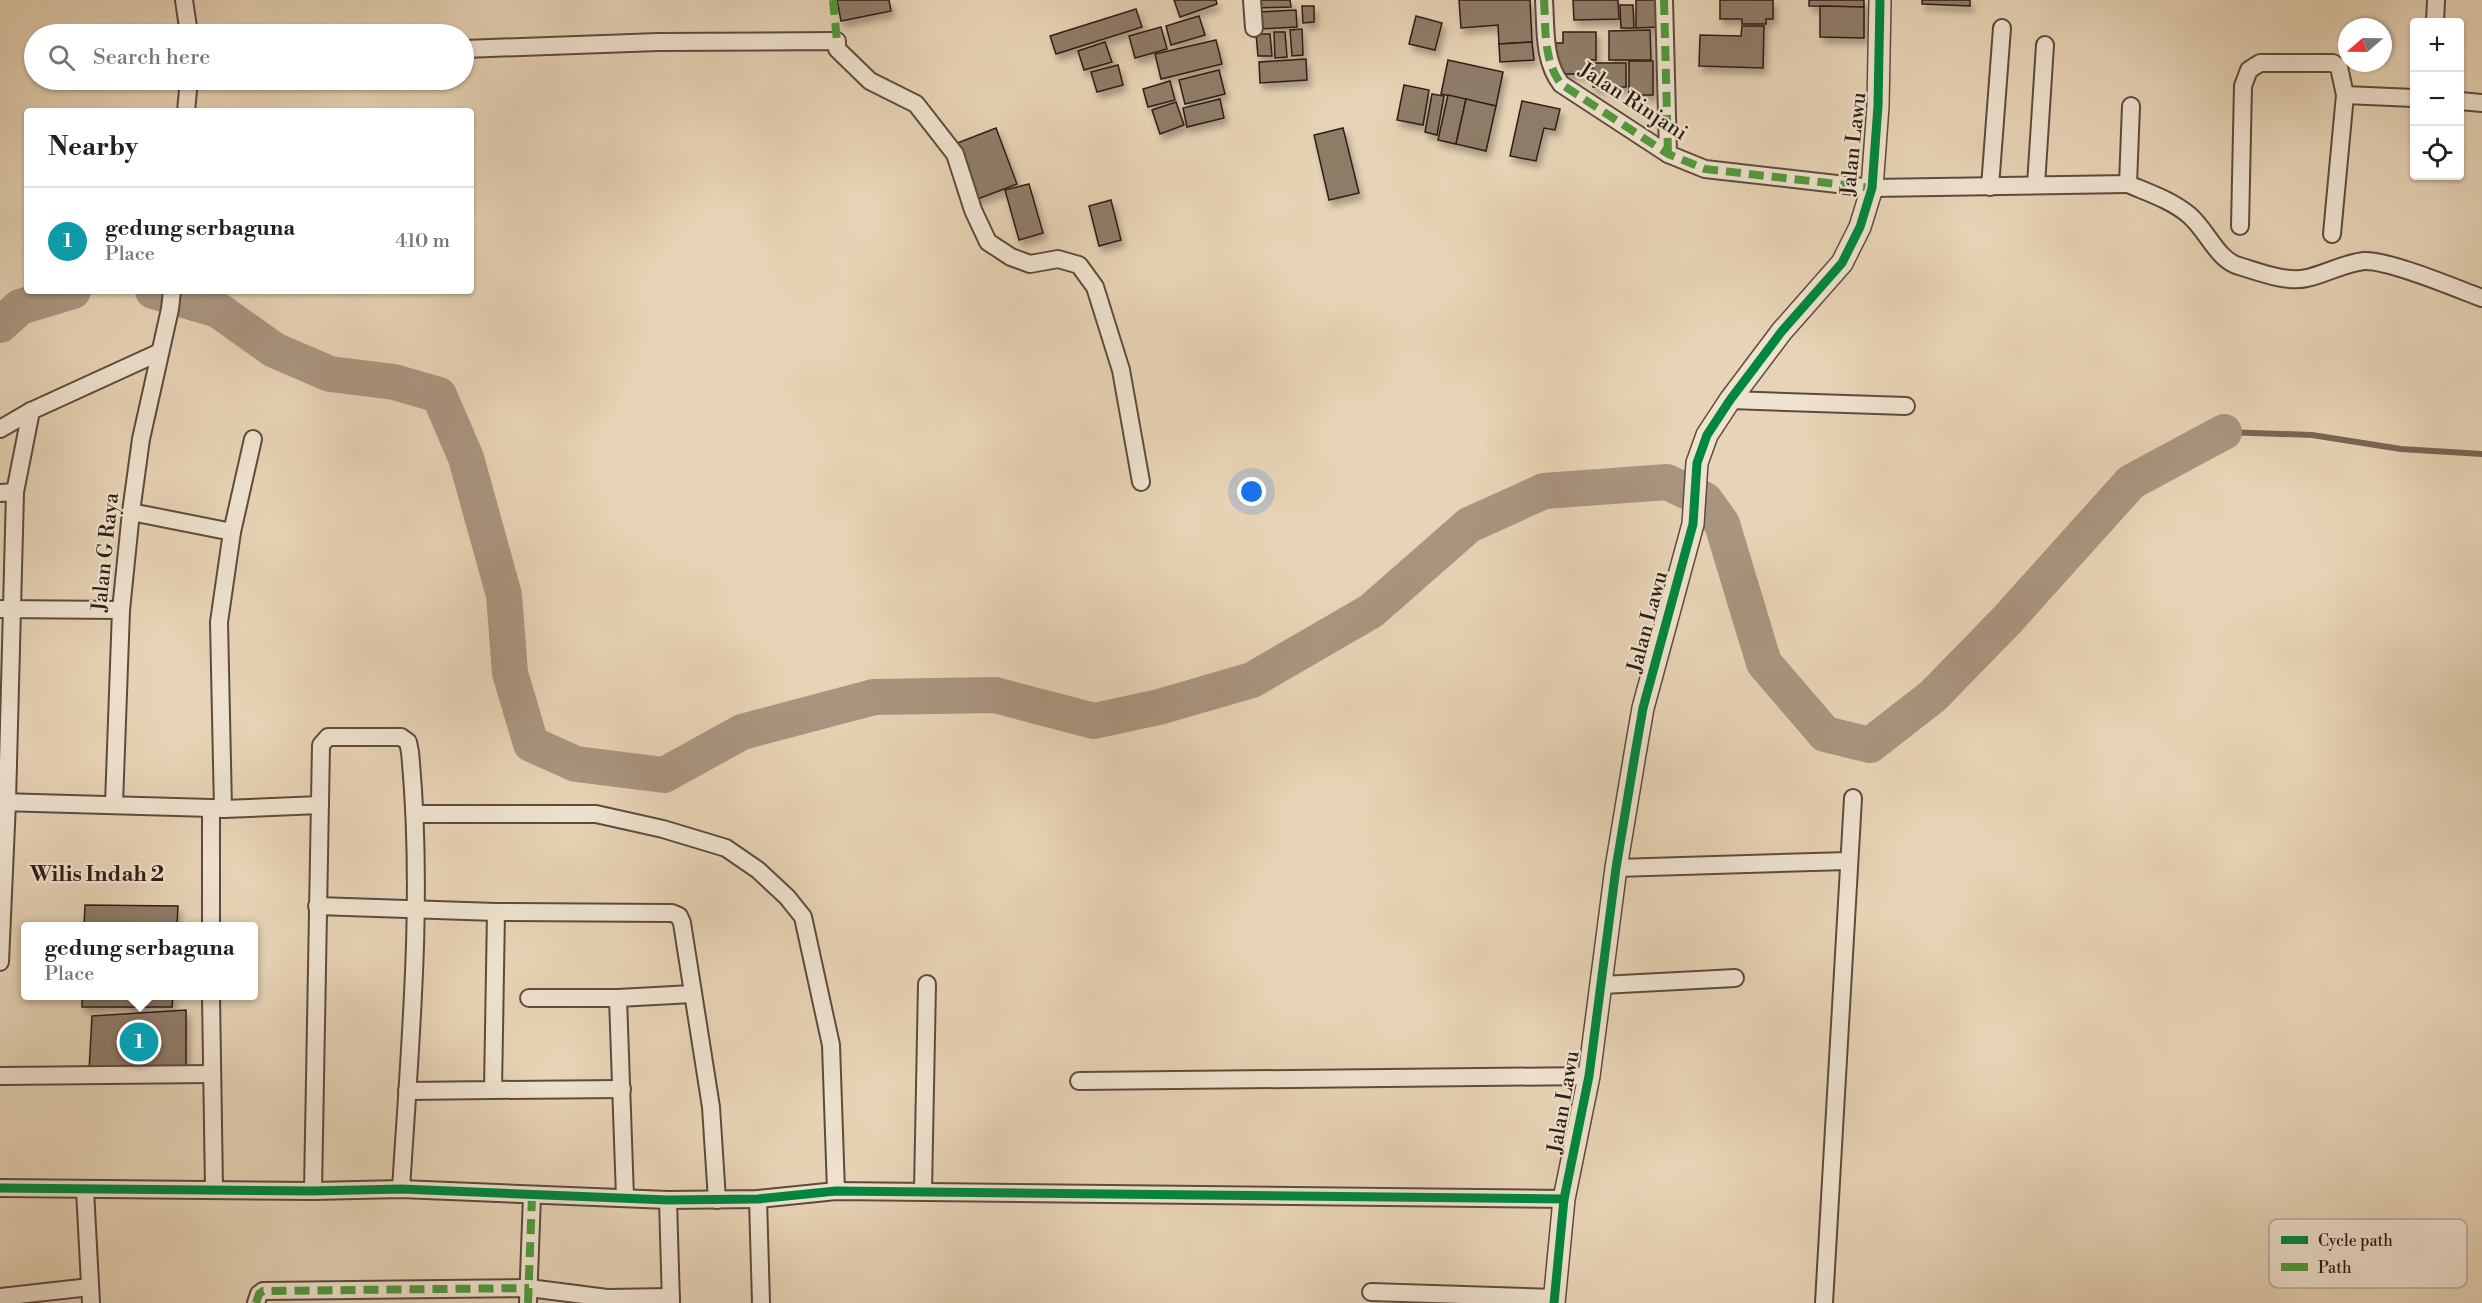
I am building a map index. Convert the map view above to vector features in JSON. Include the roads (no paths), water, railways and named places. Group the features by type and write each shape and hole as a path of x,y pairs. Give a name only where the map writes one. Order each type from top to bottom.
{"street":[{"path":"184,0 188,24"},
{"path":"1252,0 1254,28"},
{"name":"Jalan Rinjani","path":"1544,0 1547,52 1551,71 1561,84 1668,154 1705,169 1872,188 2128,184"},
{"path":"1664,0 1668,154"},
{"name":"Jalan Lawu","path":"1555,1301 1564,1199 1589,1076 1616,868 1643,708 1693,525 1696,463 1707,435 1730,400 1782,331 1842,263 1860,227 1872,188 1878,106 1880,0"},
{"path":"2435,18 2436,0"},
{"path":"1990,187 2002,28"},
{"path":"474,49 658,42 837,40 837,50 870,81 916,104 955,154 973,210 988,242 1011,257 1030,264 1058,259 1079,265 1095,287 1121,370 1141,483"},
{"path":"2036,185 2044,45"},
{"path":"2240,226 2243,86 2249,70 2260,63 2333,63 2339,67 2345,95 2332,234"},
{"path":"186,108 188,90"},
{"path":"2345,95 2410,98"},
{"path":"2464,101 2482,103"},
{"path":"2131,106 2128,184 2169,201 2189,215 2207,233 2223,256 2236,265 2291,279 2305,279 2364,261 2386,265 2482,298"},
{"name":"Jalan G Raya","path":"114,804 121,610 131,512 141,439 172,294"},
{"path":"0,429 31,411 160,352"},
{"path":"1730,400 1906,406"},
{"path":"0,962 7,492 31,411"},
{"path":"211,922 217,809 219,622 232,532 253,439"},
{"path":"131,512 232,532"},
{"path":"7,609 121,610"},
{"path":"313,1191 321,745 328,737 401,738 408,742 410,752 416,814 416,910 401,1189"},
{"path":"1824,1303 1853,798"},
{"path":"4,802 217,809 320,805"},
{"path":"416,814 596,814 663,829 726,848 758,870 787,897 803,917 831,1045 836,1191"},
{"path":"1616,868 1848,861"},
{"path":"317,906 496,912 672,913 679,916 682,922 711,1107 717,1200"},
{"path":"493,1090 496,912"},
{"path":"1602,986 1735,978"},
{"path":"922,1191 927,984"},
{"path":"529,998 618,998 692,994"},
{"path":"618,998 625,1197"},
{"path":"212,1000 214,1189"},
{"path":"0,1076 212,1074"},
{"path":"1079,1081 1589,1076"},
{"path":"407,1091 622,1089"},
{"path":"0,1188 313,1191 401,1189 668,1200 758,1199 836,1191 1564,1199"},
{"path":"0,1297 90,1295 85,1190"},
{"path":"529,1296 532,1196"},
{"path":"758,1199 761,1303"},
{"path":"256,1303 259,1294 263,1291 671,1300 668,1200"},
{"path":"1371,1292 1555,1301"}],"waterway":[{"path":"0,325 20,307 63,294"},
{"path":"163,294 218,310 274,350 330,374 394,382 439,395 466,458 504,595 510,673 531,744 576,764 664,775 742,732 874,697 995,695 1094,721 1159,707 1252,680 1371,611 1469,525 1544,491 1667,482 1705,500 1722,524 1764,663 1825,734 1870,745 1933,696 2007,620 2131,482 2224,432"},
{"path":"2224,432 2312,435 2401,449 2482,454"}],"place":[{"name":"gedung serbaguna","path":"139,1042"}],"district":[{"name":"Wilis Indah 2","path":"97,874"}]}
